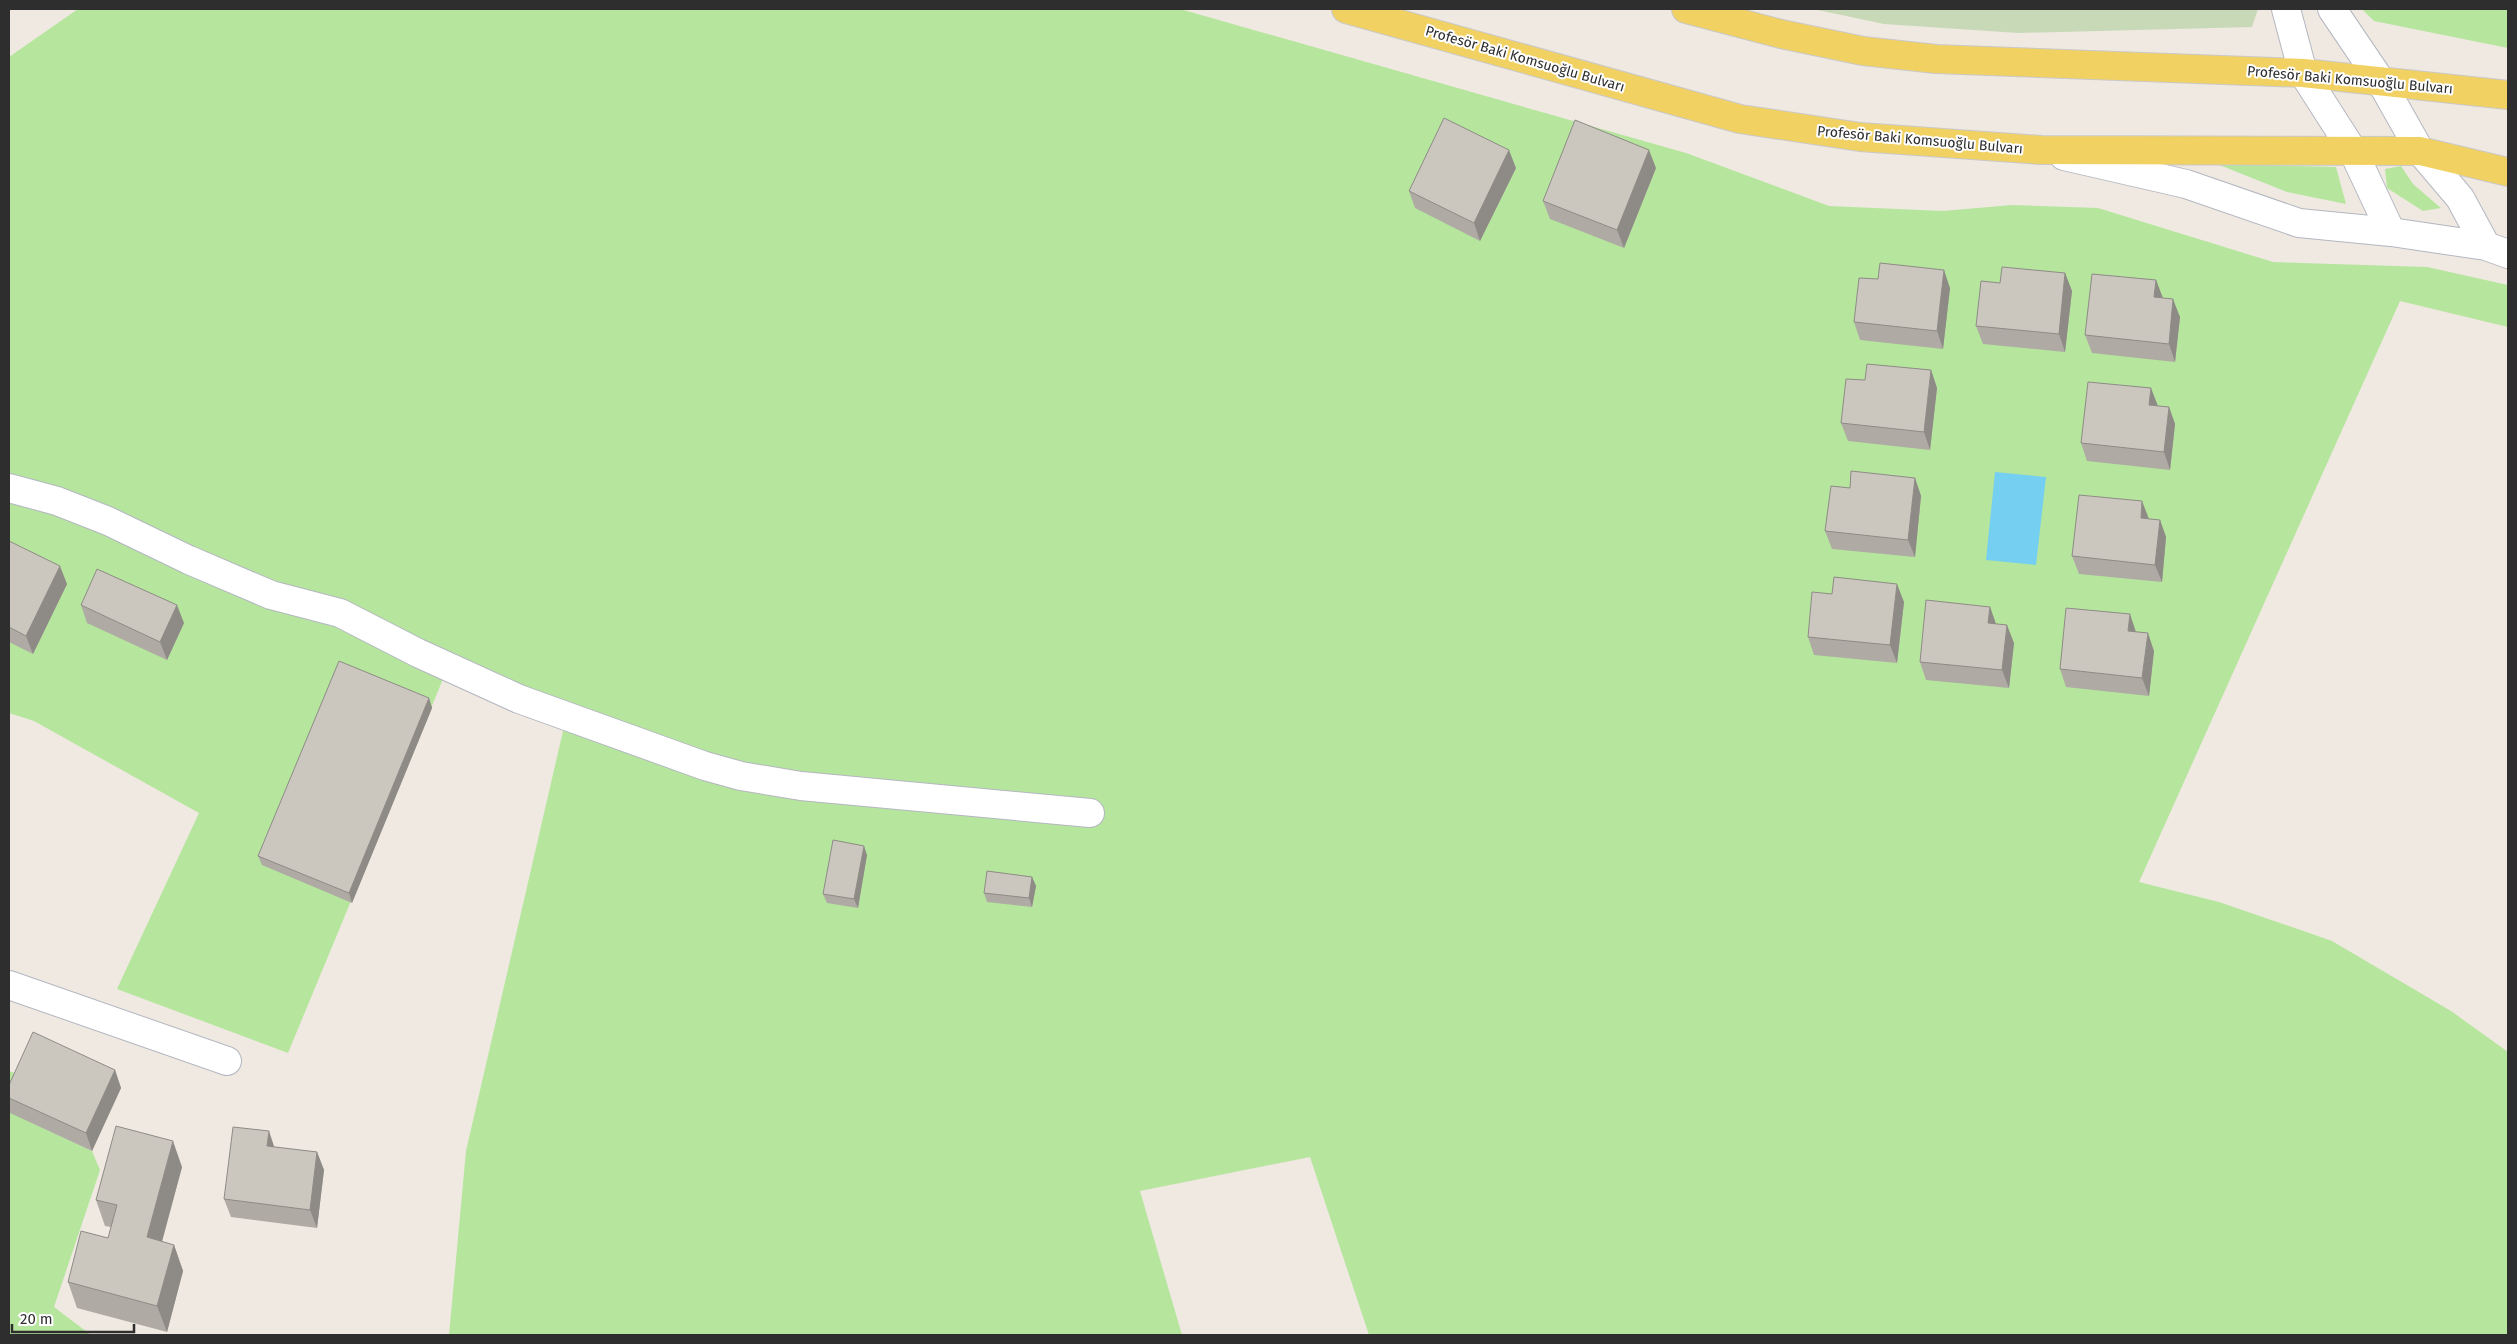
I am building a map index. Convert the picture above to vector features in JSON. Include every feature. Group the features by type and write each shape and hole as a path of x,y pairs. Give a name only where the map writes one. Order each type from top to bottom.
{"main road":[{"name":"Profesör Baki Komsuoğlu Bulvarı","path":"1346,9 1740,119 1860,137 2041,150 2420,151 2508,172"},
{"name":"Profesör Baki Komsuoğlu Bulvarı","path":"1686,9 1781,34 1862,51 1936,59 2303,73 2508,95"}],"street":[{"path":"2286,9 2303,73 2353,151 2391,232"},
{"path":"2332,9 2380,80 2420,151 2460,198 2497,250"},
{"path":"2041,150 2186,184 2299,223 2391,232 2497,250"},
{"path":"9,488 57,501 108,520 189,560 271,595 340,613 418,653 519,699 705,766 741,776 801,786 1090,813"},
{"path":"9,984 227,1061"}],"green space":[{"path":"78,9 1180,9 1686,153 1829,206 1943,211 2012,205 2098,208 2273,262 2427,267 2508,285 2508,327 2400,301 2139,882 2219,902 2332,941 2451,1011 2508,1052 2508,1335 1369,1335 1310,1157 1140,1191 1182,1335 449,1335 466,1151 566,718 448,667 288,1053 117,989 199,813 34,721 9,713 9,57"},
{"path":"1813,9 2258,9 2252,27 2018,33 1884,24"},
{"path":"2362,9 2508,9 2508,48 2374,21"},
{"path":"2217,164 2336,167 2346,204 2287,192"},
{"path":"2401,166 2413,184 2441,208 2423,211 2387,188 2385,169"},
{"path":"9,1071 27,1077 11,1113 92,1151 100,1170 54,1307 91,1335 9,1335"}],"water":[{"path":"1995,472 2046,477 2036,565 1986,560"}],"building":[{"path":"1444,118 1509,150 1474,223 1409,191"},
{"path":"1575,120 1649,150 1617,230 1543,201"},
{"path":"1880,263 1944,270 1937,331 1854,322 1859,278 1878,279"},
{"path":"2002,267 2065,273 2059,334 1976,326 1981,281 2000,283"},
{"path":"2092,274 2156,280 2154,297 2173,299 2169,344 2085,335"},
{"path":"1867,364 1931,370 1924,432 1841,423 1846,379 1865,380"},
{"path":"2088,382 2151,388 2149,405 2169,407 2164,452 2081,443"},
{"path":"1851,471 1915,478 1908,540 1825,531 1831,486 1850,488"},
{"path":"2079,495 2142,501 2141,518 2160,520 2155,565 2072,556"},
{"path":"9,541 60,566 26,636 9,627"},
{"path":"97,569 177,605 160,642 81,605"},
{"path":"1834,577 1897,584 1890,645 1808,637 1812,592 1832,594"},
{"path":"1926,600 1990,607 1988,623 2007,625 2002,670 1920,662"},
{"path":"2066,608 2130,614 2128,631 2148,633 2142,678 2060,669"},
{"path":"339,661 429,698 349,893 258,856"},
{"path":"833,840 864,846 854,899 823,894"},
{"path":"987,871 1032,877 1029,898 984,893"},
{"path":"33,1032 115,1070 86,1133 9,1098 9,1085"},
{"path":"116,1126 173,1141 147,1237 174,1245 157,1306 68,1282 81,1231 108,1238 117,1205 96,1200"},
{"path":"233,1127 269,1131 267,1146 317,1152 310,1210 224,1199"}]}
